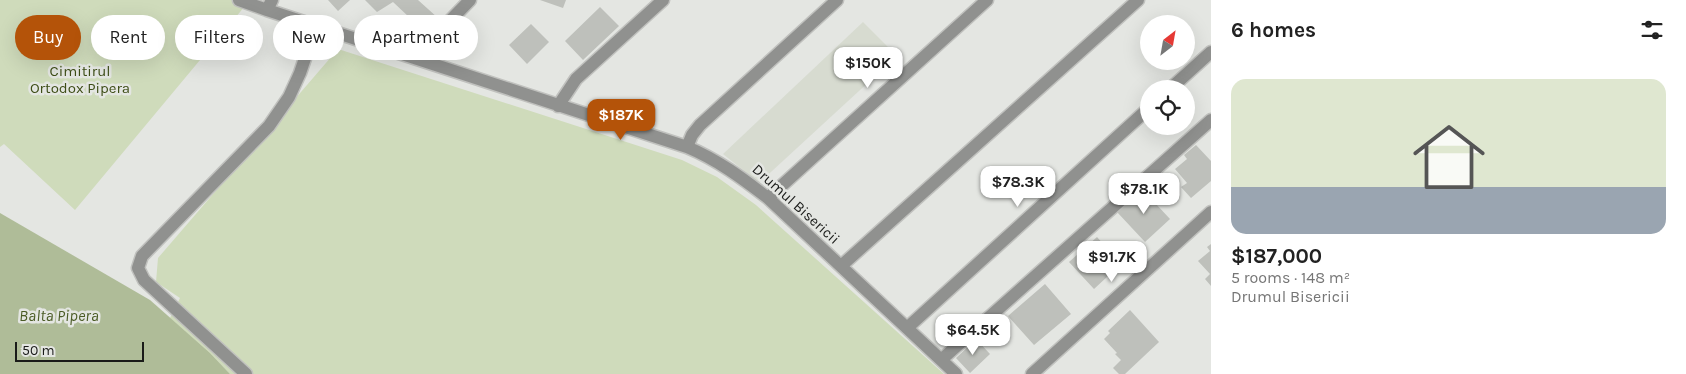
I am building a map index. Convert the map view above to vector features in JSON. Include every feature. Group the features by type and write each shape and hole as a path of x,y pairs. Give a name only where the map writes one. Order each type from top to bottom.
{"street":[{"path":"456,15 470,0"},
{"path":"558,106 576,79 663,0"},
{"path":"687,147 692,135 700,125 837,0"},
{"path":"768,198 987,0"},
{"path":"841,266 1138,0"},
{"name":"Drumul Bisericii","path":"244,2 269,5 291,15"},
{"path":"1180,80 1211,52"},
{"path":"246,374 144,280 138,268 142,256 268,126 289,97 304,60"},
{"name":"Drumul Bisericii","path":"420,60 687,147 724,165 768,198 956,374"},
{"path":"907,328 1140,116"},
{"path":"941,360 1211,120"},
{"path":"1032,374 1211,212"}],"shaded area":[{"path":"863,22 897,56 759,183 723,154"}],"green space":[{"name":"Cimitirul Ortodox Pipera","path":"0,0 250,0 238,15 175,15 175,60 200,60 75,210 4,144 0,147"},
{"path":"344,51 354,54 354,60 372,60 682,160 717,177 756,205 944,374 230,374 210,353 170,318 180,298 156,282 158,258 329,60 344,60"}],"water":[{"name":"Balta Pipera","path":"0,213 150,300 210,353 230,374 0,374"}],"building":[{"path":"328,0 350,0 338,11"},
{"path":"365,0 418,0 435,15 407,15 393,2 377,12"},
{"path":"540,0 566,0 563,8"},
{"path":"600,7 619,26 583,60 565,41"},
{"path":"531,24 549,42 527,64 509,45"},
{"path":"1196,145 1211,161 1211,181 1191,198 1181,187 1187,183 1175,169 1187,159 1184,155"},
{"path":"1142,189 1170,219 1145,242 1117,212"},
{"path":"1097,237 1121,264 1094,289 1069,262"},
{"path":"1211,244 1211,286 1205,279 1210,274 1198,261 1210,251 1207,247"},
{"path":"1045,284 1071,314 1034,345 1008,316"},
{"path":"1130,310 1159,342 1125,374 1119,374 1113,368 1121,360 1104,339 1110,333 1108,331"},
{"path":"976,339 990,354 970,373 956,358"}]}
